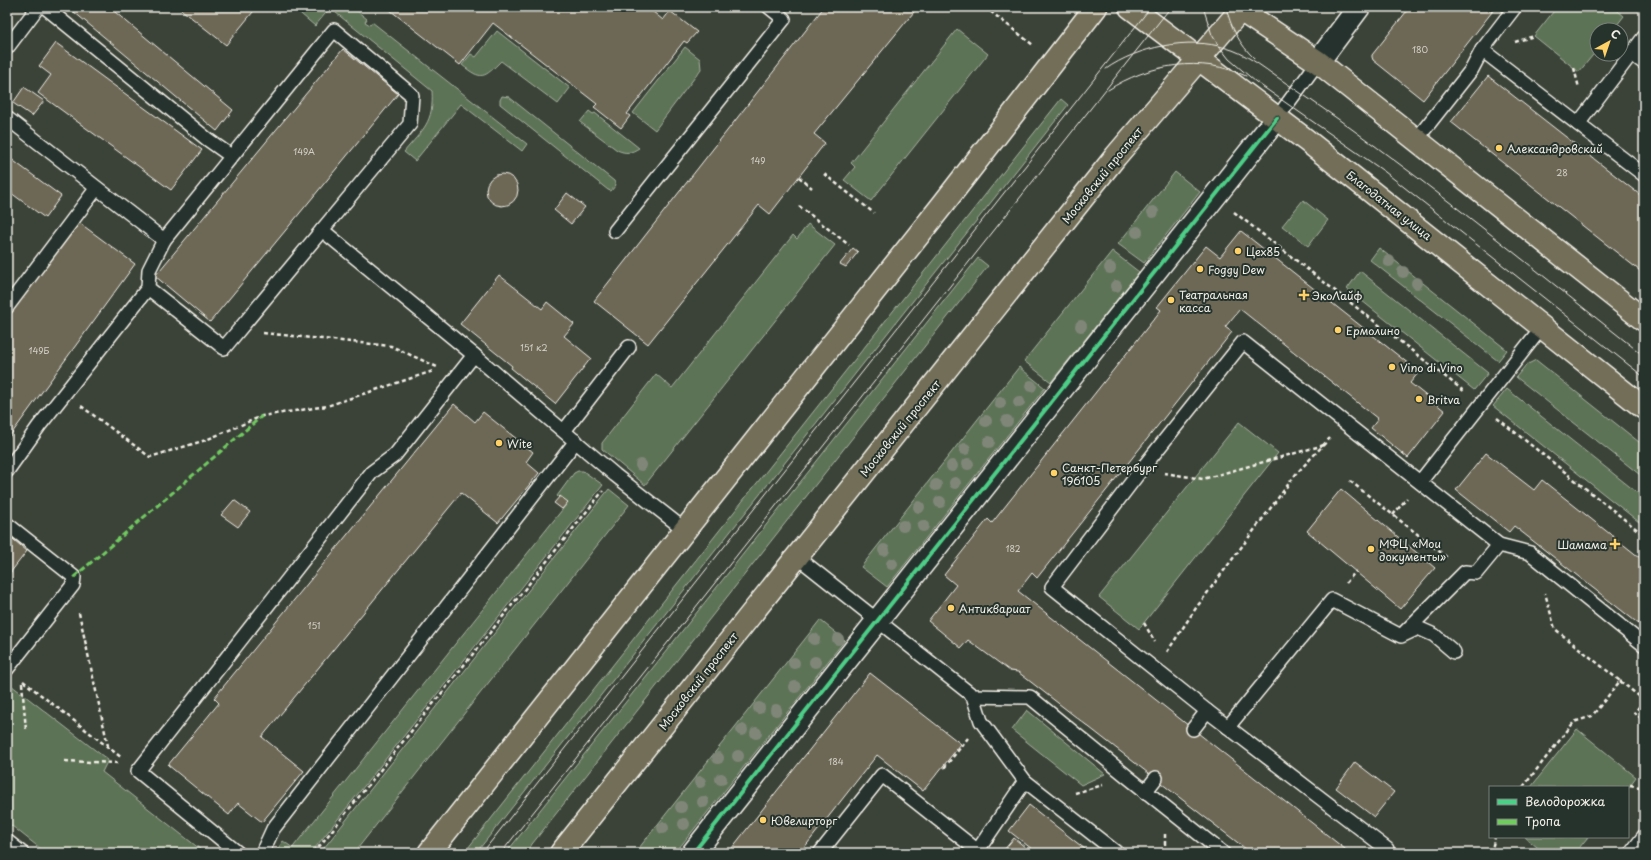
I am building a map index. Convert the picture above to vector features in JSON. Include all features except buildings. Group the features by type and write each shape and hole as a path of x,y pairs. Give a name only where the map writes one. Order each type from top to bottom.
{"main road":[{"path":"429,853 944,203 1096,7"},
{"name":"Благодатная улица","path":"1130,7 1277,118 1644,408"},
{"path":"1240,8 1318,62 1644,320"},
{"name":"Московский проспект","path":"561,853 796,556 1130,140 1199,60 1240,8"}],"street":[{"path":"1318,62 1360,7"},
{"path":"693,853 1277,118"}],"lane":[{"path":"7,48 38,7"},
{"path":"45,7 201,134 231,156"},
{"path":"615,231 784,19 769,7"},
{"path":"1416,140 1472,69 1482,50 1515,7"},
{"path":"7,471 64,394 148,288 149,270 164,240 334,30 412,95 410,124 224,348 148,288"},
{"path":"1578,124 1644,37"},
{"path":"1482,50 1644,176"},
{"path":"1632,54 1644,63"},
{"path":"1277,118 1318,62"},
{"path":"7,118 96,189 164,240"},
{"path":"7,307 96,189"},
{"path":"322,230 474,354 615,475 685,530"},
{"path":"1420,482 1482,406 1542,327"},
{"path":"1387,849 1207,711 1052,587 1141,470 1243,342 1343,423 1499,545 1530,553 1644,645"},
{"path":"564,431 629,347"},
{"path":"238,853 134,767 372,472 395,455 474,354"},
{"path":"262,853 273,829 576,441"},
{"path":"7,524 74,577 72,585 7,669"},
{"path":"1401,636 1465,572 1476,573 1499,545"},
{"path":"796,556 877,622 972,696 981,721 1025,781 1117,853"},
{"path":"1228,727 1332,600 1401,636"},
{"path":"1401,636 1418,628 1434,635 1454,652"},
{"path":"972,696 1030,697 1145,792 1223,853"},
{"path":"1193,729 1207,711"},
{"path":"820,853 882,775 977,852 1025,781"},
{"path":"1145,792 1156,778"},
{"path":"1631,853 1644,836"},
{"path":"7,841 22,853"}],"path":[{"path":"985,7 1033,45"},
{"path":"824,174 874,213"},
{"path":"798,177 812,188"},
{"path":"800,206 849,245"},
{"path":"1229,208 1644,535"},
{"path":"64,394 150,457 206,440 262,416 327,406 440,368 391,346 239,330"},
{"path":"1155,670 1196,608 1296,474 1343,423"},
{"path":"1141,470 1203,479 1325,444"},
{"path":"314,853 615,475"},
{"path":"1350,481 1465,572"},
{"path":"72,585 108,747"},
{"path":"1543,587 1555,629 1644,700 1634,713 1644,720"},
{"path":"7,669 134,767"},
{"path":"22,680 26,730"},
{"path":"1524,786 1574,722 1592,716 1620,680"},
{"path":"944,768 962,745"},
{"path":"65,760 134,767"},
{"path":"1050,800 1129,778"},
{"path":"1630,785 1644,788"},
{"path":"1491,853 1495,838"}],"green space":[{"path":"296,7 352,7 367,19 365,22 370,25 372,22 527,144 522,151 461,104 415,161 404,152 426,125 431,111 432,91 330,8 315,26 295,9"},
{"path":"1557,7 1613,7 1624,16 1619,22 1589,22 1589,60 1579,72 1534,36"},
{"path":"957,29 988,54 871,201 844,180 855,167 851,163"},
{"path":"497,31 570,88 558,104 501,61 491,71 483,75 474,74 462,65 471,54 476,57"},
{"path":"685,47 700,59 701,69 655,130 633,113"},
{"path":"502,96 509,97 614,181 616,185 611,191 608,190 500,104"},
{"path":"1061,99 1068,105 476,853 464,853"},
{"path":"589,111 593,114 595,113 639,148 628,152 617,150 580,122"},
{"path":"1175,172 1200,192 1144,263 1118,244"},
{"path":"1303,200 1328,220 1308,246 1282,226"},
{"path":"808,224 835,245 645,485 602,449 602,443 656,374 672,388 793,235 797,239"},
{"path":"1379,248 1507,350 1498,361 1370,260"},
{"path":"1112,251 1139,272 1051,382 1024,361"},
{"path":"978,258 988,266 525,853 506,853"},
{"path":"1360,271 1488,373 1474,390 1347,289"},
{"path":"1536,360 1644,446 1644,478 1516,377 1526,365"},
{"path":"1019,367 1045,388 887,587 861,567"},
{"path":"1507,389 1644,498 1644,526 1493,406"},
{"path":"1239,422 1278,453 1139,629 1099,597"},
{"path":"583,471 603,485 311,853 277,853 277,850 283,841 293,848 566,505 557,496 574,473"},
{"path":"609,489 629,505 354,853 320,853"},
{"path":"820,620 845,640 675,853 635,853"},
{"path":"7,682 108,760 102,772 205,853 46,853 7,822"},
{"path":"1027,710 1105,774 1081,785 1012,730"},
{"path":"1577,729 1636,777 1629,787 1532,786"},
{"path":"1526,838 1587,838 1575,853 1544,853"}],"tram line":[{"path":"482,853 1151,7"},
{"path":"501,853 1171,7"},
{"path":"1203,7 1212,35 1219,46 1229,59 1256,82 1385,172 1644,377"},
{"path":"1226,7 1236,35 1254,58"},
{"path":"1106,69 1133,55 1164,46 1180,44 1196,43 1211,45 1233,50 1246,56 1338,119 1416,176 1644,356"},
{"path":"1108,90 1140,74 1176,65 1194,64 1212,66 1246,76"}],"marked path":[{"path":"74,577 262,416"}],"cycle path":[{"path":"693,853 1277,118"}],"place":[{"name":"Александровский","path":"1499,148"},
{"name":"Цех85","path":"1238,251"},
{"name":"Foggy Dew","path":"1200,269"},
{"name":"ЭкоЛайф","path":"1304,295"},
{"name":"Театральная касса","path":"1171,300"},
{"name":"Ермолино","path":"1338,330"},
{"name":"Vino di Vino","path":"1392,367"},
{"name":"Britva","path":"1419,399"},
{"name":"Wite","path":"499,443"},
{"name":"Санкт-Петербург 196105","path":"1054,473"},
{"name":"Шамама","path":"1615,544"},
{"name":"МФЦ «Мои документы»","path":"1371,549"},
{"name":"Антиквариат","path":"951,608"},
{"name":"Ювелирторг","path":"763,820"}]}
